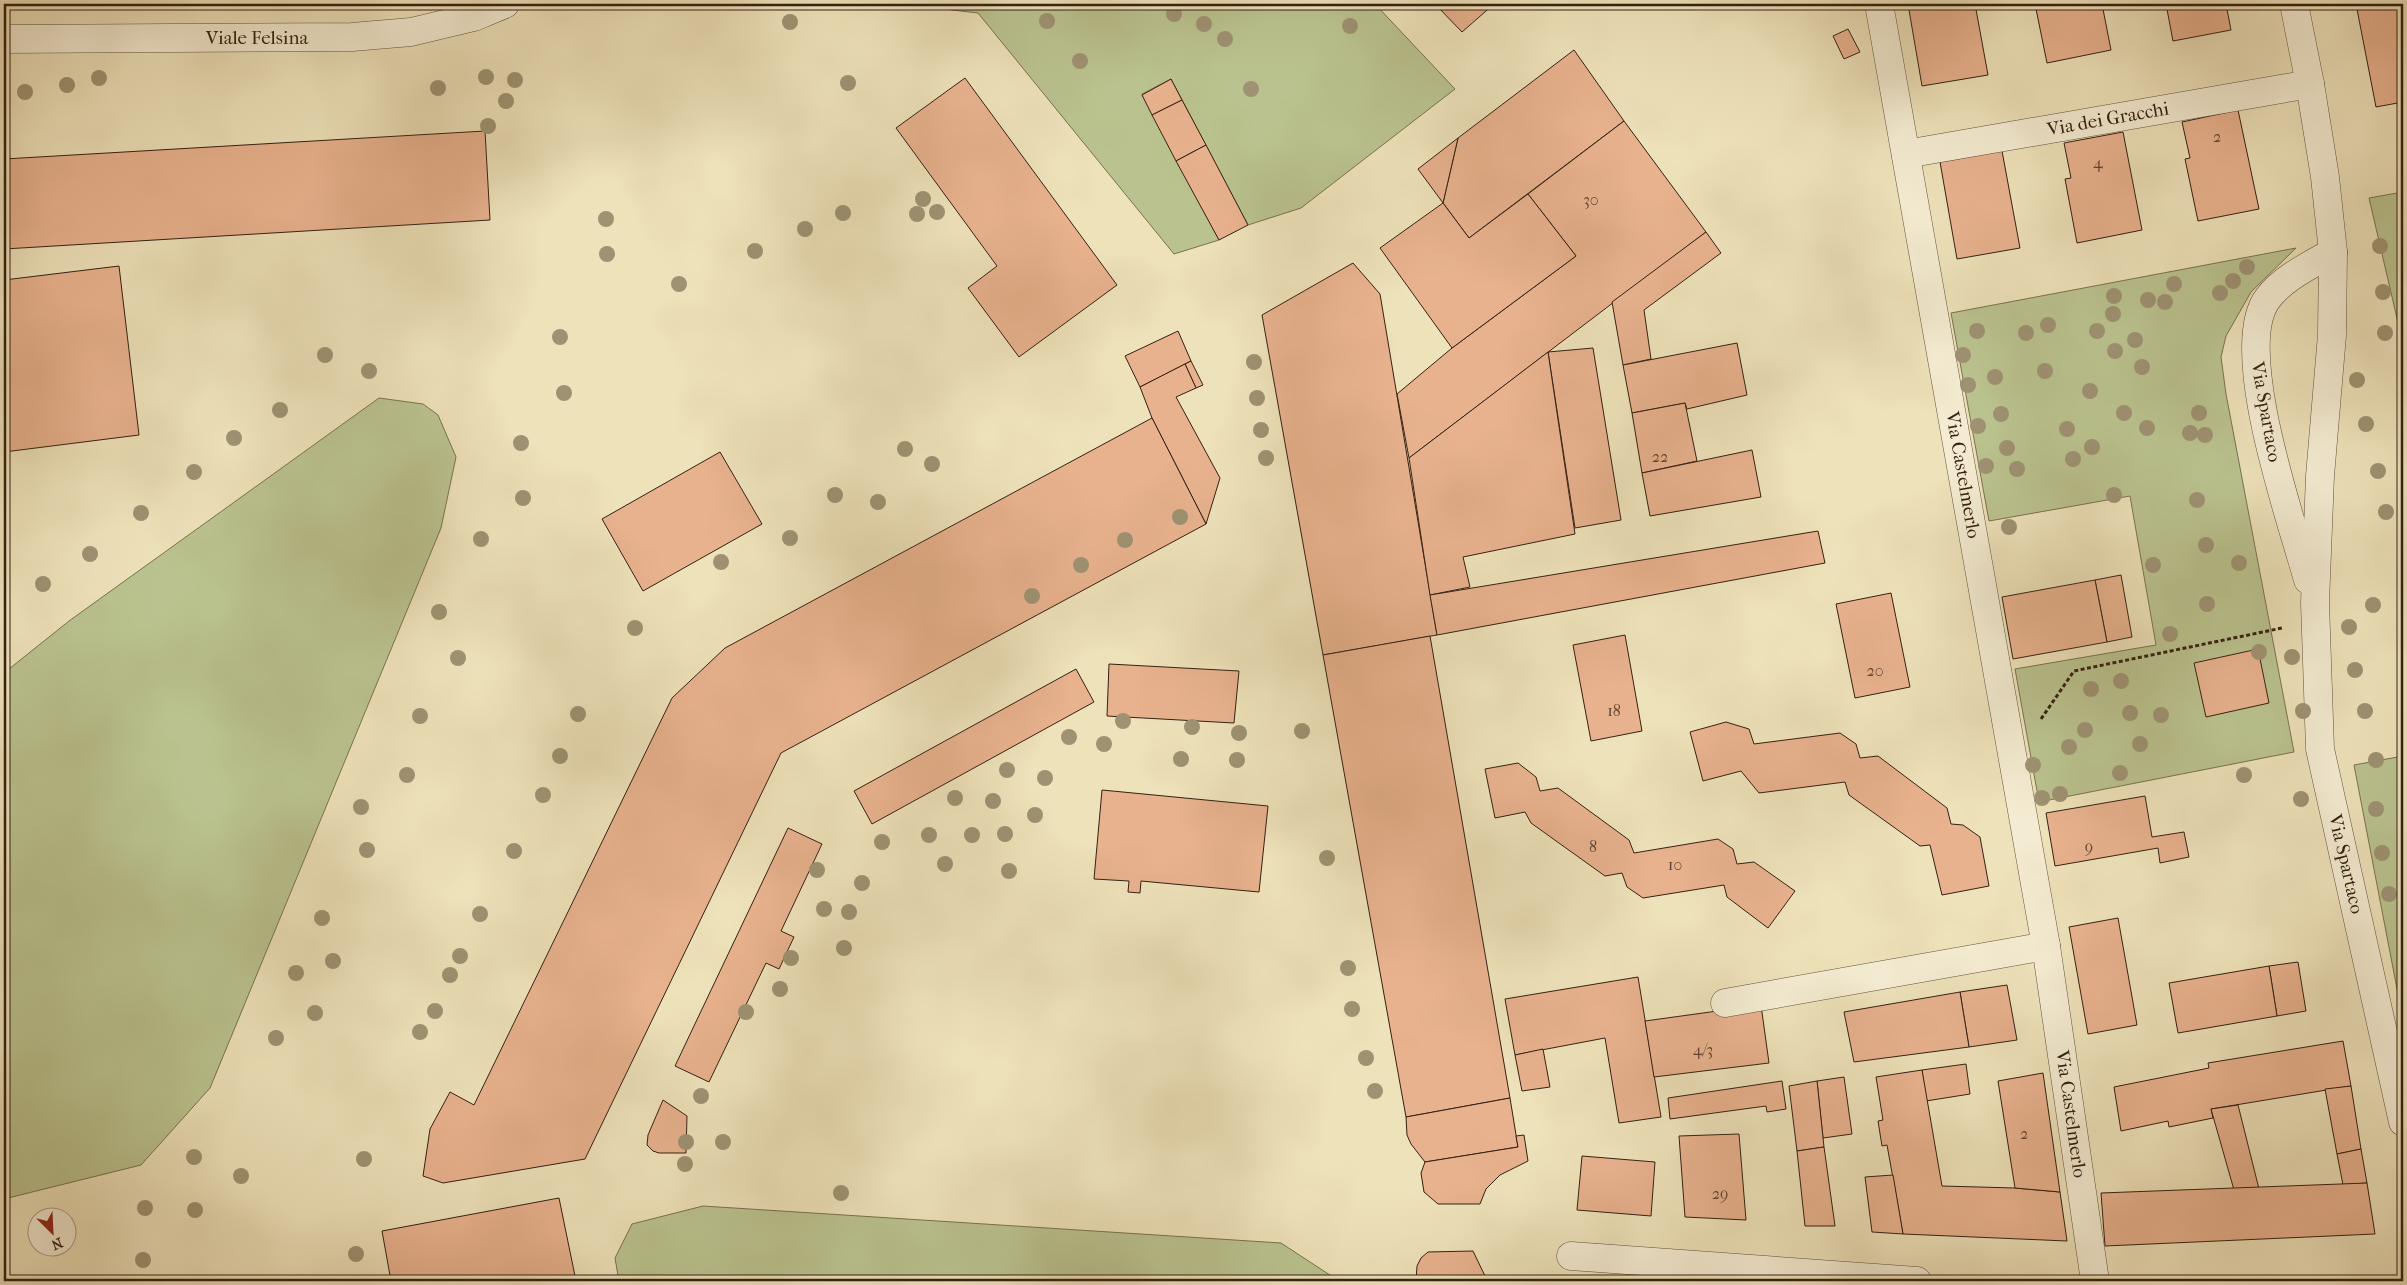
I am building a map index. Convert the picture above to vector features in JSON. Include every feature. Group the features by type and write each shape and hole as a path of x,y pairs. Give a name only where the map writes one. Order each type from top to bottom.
{"street":[{"name":"Viale Felsina","path":"4,39 352,37 411,32 474,17 505,4"},
{"name":"Via Castelmerlo","path":"1879,4 2046,946 2095,1281"},
{"name":"Via Spartaco","path":"2294,4 2310,84 2325,177 2333,252 2332,335 2320,476 2315,612 2320,749 2403,1122"},
{"name":"Via dei Gracchi","path":"1906,154 2310,84"},
{"name":"Via Spartaco","path":"2315,612 2275,464 2260,397 2256,365 2256,342 2259,317 2267,298 2284,281 2333,252"},
{"path":"1725,1003 2046,946"},
{"path":"1570,1256 1917,1281"}],"path":[{"path":"2014,762 2074,671 2315,612"}],"green space":[{"path":"934,4 1375,4 1455,89 1301,208 1248,225 1171,79 1142,94 1219,240 1174,254 978,13 935,8"},
{"path":"2403,192 2403,344 2369,198"},
{"path":"2296,248 2251,292 2226,336 2221,357 2226,394 2294,752 2039,802 2015,669 2156,645 2130,496 1989,521 1951,313"},
{"path":"379,398 423,404 438,415 456,457 441,528 210,1088 141,1165 4,1199 4,673 69,621"},
{"path":"2403,756 2403,1020 2354,765"},
{"path":"703,1206 1281,1243 1339,1281 619,1281 615,1258 632,1224"}],"building":[{"path":"1435,4 1494,4 1462,32"},
{"path":"1908,4 1975,4 1988,75 1922,86"},
{"path":"2035,4 2102,4 2111,50 2047,63"},
{"path":"2166,4 2226,4 2231,30 2173,41"},
{"path":"2356,4 2403,4 2403,102 2376,107"},
{"path":"1848,29 1860,52 1844,59 1833,36"},
{"path":"1574,50 1624,121 1469,238 1443,203 1458,138"},
{"path":"965,78 1117,285 1019,357 968,288 997,266 896,128"},
{"path":"1171,79 1182,100 1152,115 1142,95"},
{"path":"1182,100 1206,145 1176,161 1152,115"},
{"path":"2238,110 2259,209 2198,221 2185,159 2190,158 2182,122"},
{"path":"1624,121 1706,232 1409,458 1397,394 1452,348 1576,256 1528,194"},
{"path":"485,131 490,220 4,249 4,159"},
{"path":"2123,132 2142,230 2077,243 2065,179 2071,178 2064,143"},
{"path":"1458,138 1443,203 1418,169"},
{"path":"1206,145 1248,225 1219,240 1176,161"},
{"path":"2002,151 2020,248 1957,259 1940,162"},
{"path":"1528,194 1576,256 1452,348 1380,248 1443,203 1469,238"},
{"path":"1706,232 1721,253 1644,310 1651,359 1623,365 1612,302"},
{"path":"1353,263 1380,294 1437,635 1323,655 1262,315"},
{"path":"119,266 139,435 4,452 4,280"},
{"path":"1178,331 1191,361 1140,387 1125,356"},
{"path":"1737,343 1747,395 1687,409 1685,403 1632,413 1623,365"},
{"path":"1593,348 1621,520 1575,528 1548,352"},
{"path":"1548,352 1575,534 1463,557 1470,587 1430,595 1409,458"},
{"path":"1191,361 1203,385 1196,388 1185,364"},
{"path":"1185,364 1196,388 1176,397 1220,478 1206,524 1152,418 1140,387"},
{"path":"1685,403 1697,461 1642,473 1632,413"},
{"path":"1152,418 1206,524 781,753 585,1159 443,1183 423,1176 430,1129 450,1092 474,1105 672,698 725,648"},
{"path":"1752,450 1761,497 1650,516 1642,473"},
{"path":"720,452 762,524 643,591 602,519"},
{"path":"1818,531 1825,563 1437,635 1430,595"},
{"path":"2121,575 2132,637 2107,642 2095,580"},
{"path":"2095,580 2107,642 2013,659 2002,597"},
{"path":"1891,593 1910,687 1855,698 1836,604"},
{"path":"2403,629 2403,657 2398,630"},
{"path":"1625,635 1642,731 1591,741 1573,645"},
{"path":"1430,636 1510,1098 1406,1117 1323,655"},
{"path":"2258,649 2269,703 2206,717 2194,663"},
{"path":"1109,664 1239,671 1234,723 1107,716"},
{"path":"1076,669 1094,702 872,824 854,791"},
{"path":"1726,722 1749,729 1754,744 1840,733 1856,744 1860,758 1878,756 1947,808 1951,824 1963,825 1980,837 1989,886 1942,895 1930,845 1920,846 1849,795 1845,782 1759,793 1741,771 1703,781 1690,732"},
{"path":"1518,763 1536,777 1540,791 1558,788 1629,840 1634,853 1718,839 1733,849 1737,864 1754,862 1795,891 1768,928 1727,897 1724,885 1643,898 1627,887 1622,873 1605,876 1531,823 1525,812 1495,818 1485,769"},
{"path":"1102,790 1268,806 1259,892 1141,881 1140,893 1128,892 1129,881 1094,879"},
{"path":"2145,796 2152,837 2184,832 2189,857 2160,863 2158,848 2055,866 2046,813"},
{"path":"788,828 822,844 781,931 794,937 779,969 766,963 709,1082 675,1066"},
{"path":"2118,918 2137,1025 2088,1034 2069,927"},
{"path":"2298,962 2306,1011 2277,1016 2269,966"},
{"path":"2269,966 2277,1016 2178,1033 2169,983"},
{"path":"1638,977 1661,1117 1619,1123 1605,1038 1515,1055 1505,999"},
{"path":"2007,985 2017,1040 1969,1047 1960,992"},
{"path":"1960,992 1969,1047 1854,1062 1844,1012"},
{"path":"1761,1005 1769,1063 1654,1077 1645,1021"},
{"path":"2343,1041 2351,1086 2211,1109 2213,1118 2169,1127 2168,1121 2121,1131 2114,1087 2209,1068 2208,1063"},
{"path":"1543,1049 1550,1087 1522,1091 1515,1055"},
{"path":"1966,1064 1970,1094 1926,1101 1922,1070"},
{"path":"1922,1070 1942,1186 2015,1188 2060,1192 2067,1241 1903,1234 1887,1145 1882,1146 1878,1121 1883,1120 1876,1077"},
{"path":"2043,1073 2060,1192 2015,1188 1998,1081"},
{"path":"1844,1077 1852,1134 1823,1138 1817,1081"},
{"path":"1782,1081 1786,1109 1767,1112 1766,1106 1670,1119 1668,1098"},
{"path":"1817,1081 1824,1147 1797,1151 1789,1086"},
{"path":"2351,1086 2361,1149 2337,1154 2325,1089"},
{"path":"1510,1098 1518,1147 1425,1162 1411,1144 1407,1135 1406,1117"},
{"path":"663,1100 687,1116 686,1153 659,1153 653,1151 647,1145 648,1135"},
{"path":"2238,1105 2259,1189 2234,1190 2211,1109"},
{"path":"1739,1134 1746,1220 1685,1217 1679,1136"},
{"path":"1524,1135 1528,1161 1500,1175 1486,1189 1480,1204 1438,1204 1424,1192 1421,1173 1425,1162 1518,1147 1516,1136"},
{"path":"1824,1147 1835,1226 1805,1226 1797,1151"},
{"path":"2361,1149 2367,1183 2343,1185 2337,1154"},
{"path":"1582,1156 1655,1162 1651,1216 1577,1210"},
{"path":"1893,1175 1903,1234 1872,1232 1865,1177"},
{"path":"2367,1183 2375,1234 2105,1246 2101,1193"},
{"path":"559,1198 576,1281 391,1281 382,1231"},
{"path":"1473,1251 1485,1276 1500,1281 1416,1281 1417,1266 1421,1258 1428,1252"},
{"path":"1628,1266 1766,1281 1627,1281"}]}
